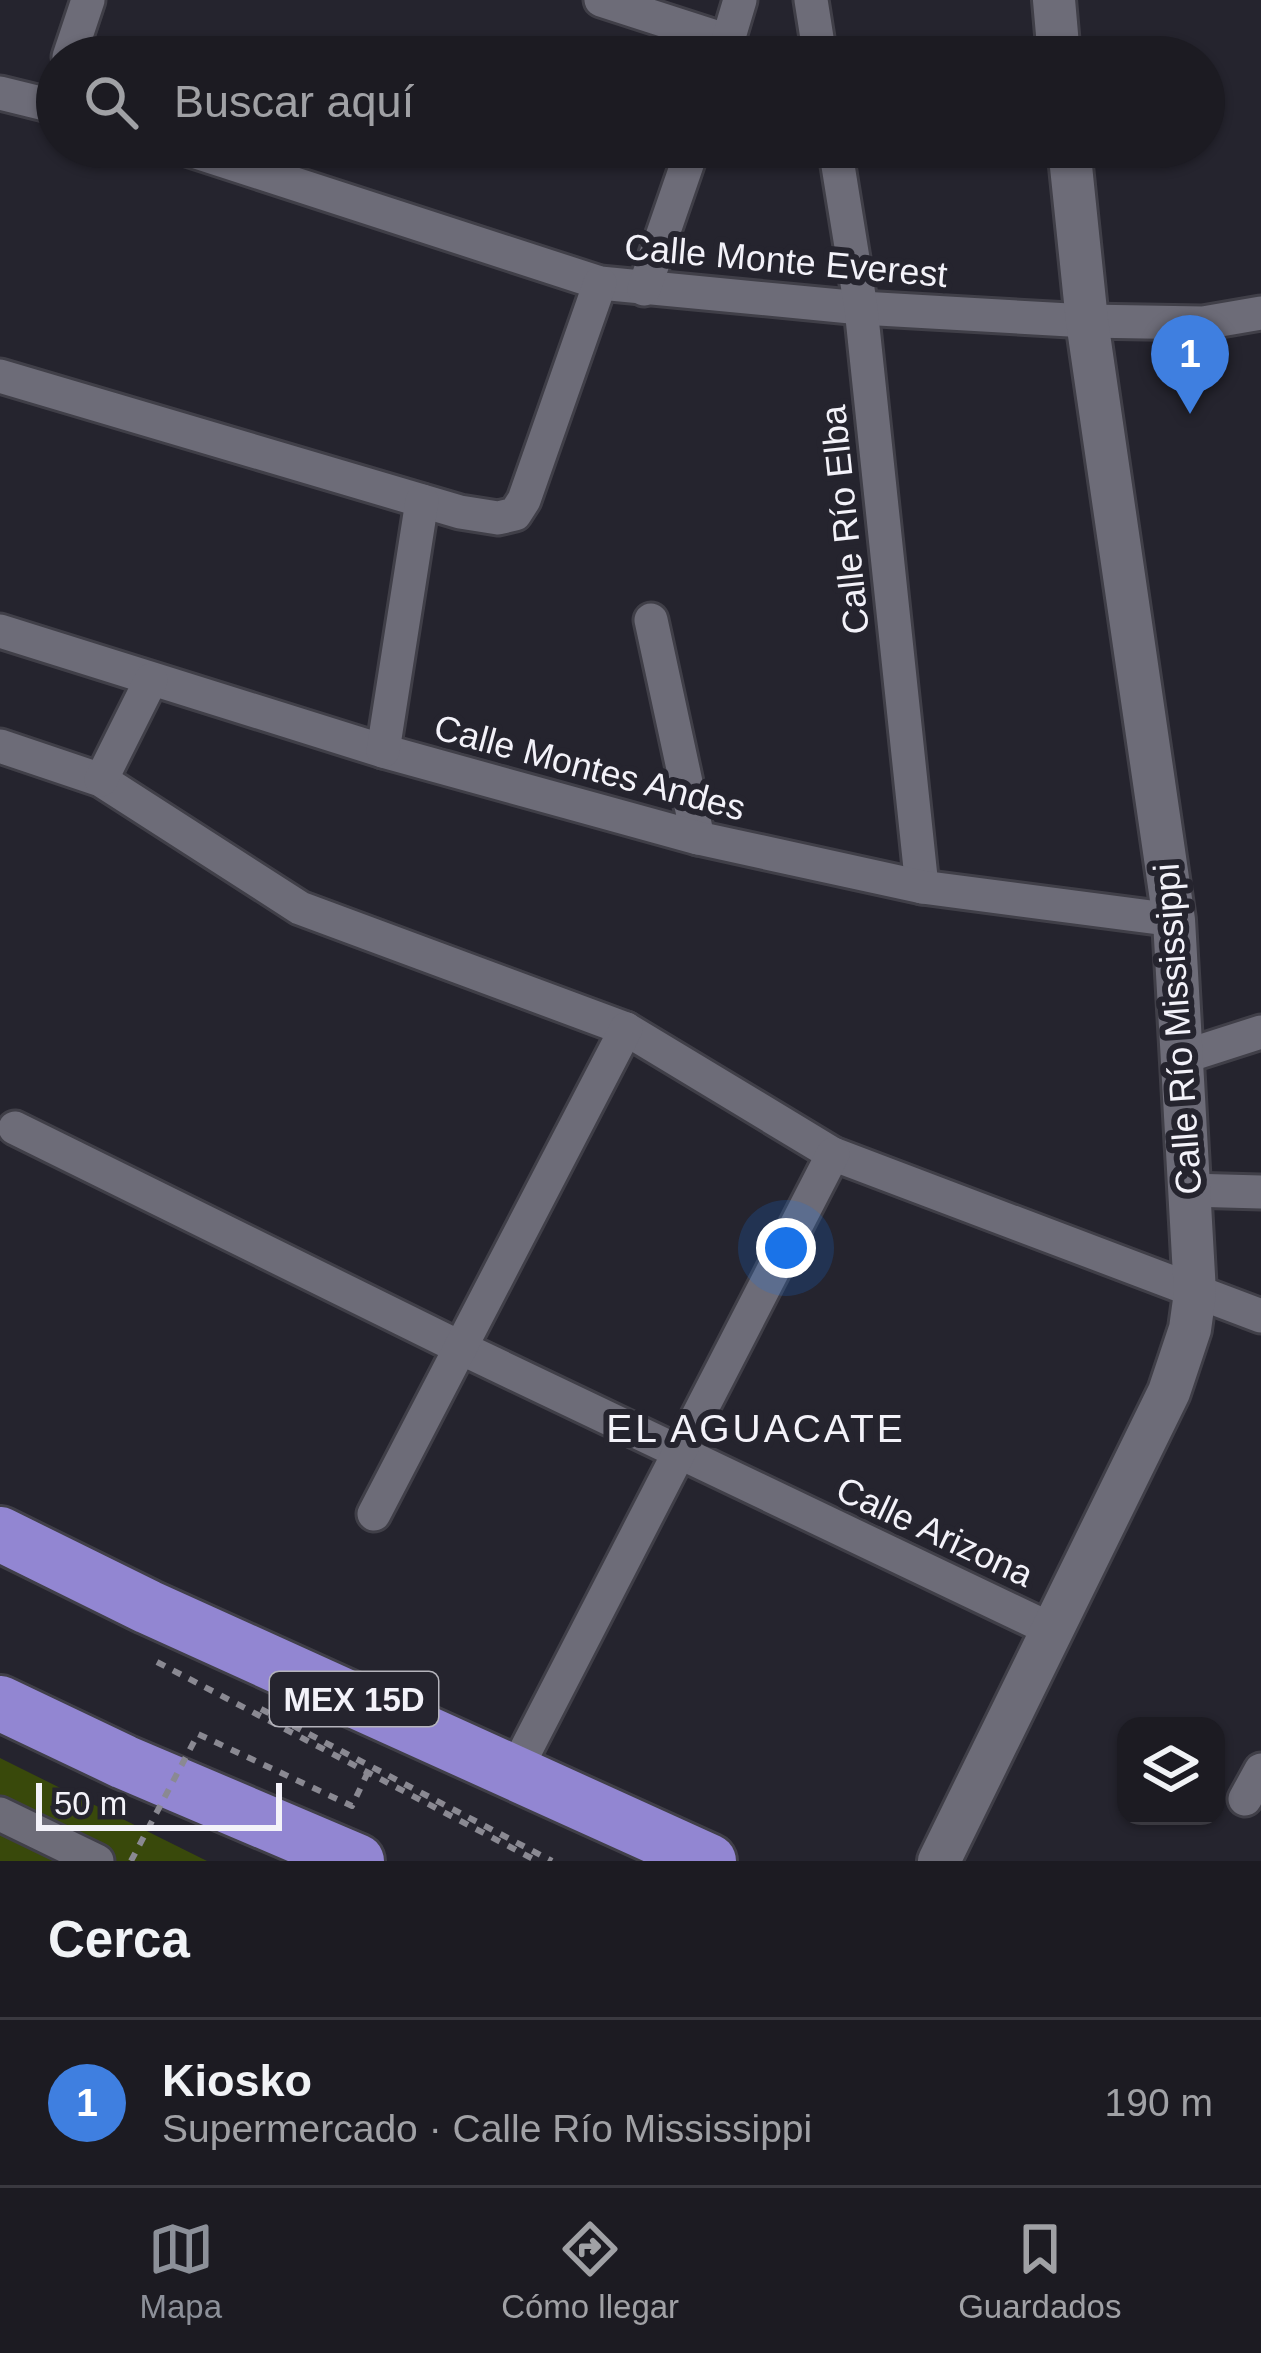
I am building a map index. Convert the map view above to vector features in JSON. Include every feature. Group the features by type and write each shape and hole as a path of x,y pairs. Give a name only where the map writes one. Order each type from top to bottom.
{"highway":[{"name":"MEX 15D","path":"0,1534 148,1607 709,1861"},
{"path":"0,1703 124,1762 357,1861"}],"street":[{"path":"76,36 88,0"},
{"path":"601,0 693,36"},
{"path":"730,36 740,0"},
{"path":"811,0 817,36"},
{"path":"1054,0 1058,36"},
{"path":"0,93 36,98"},
{"name":"Calle Monte Everest","path":"246,168 600,283 861,308 1087,321 1203,323 1261,314"},
{"path":"644,289 685,168"},
{"name":"Calle Río Elba","path":"838,168 861,308 922,886"},
{"name":"Calle Río Mississippi","path":"939,1861 1169,1392 1190,1329 1195,1294 1174,920 1087,321 1071,168"},
{"path":"0,376 422,501 498,518 515,514 524,500 600,283"},
{"path":"383,752 422,501"},
{"path":"651,620 698,838"},
{"name":"Calle Montes Andes","path":"0,631 383,752 698,838 922,886 1174,920"},
{"path":"101,780 151,680"},
{"path":"0,746 101,780 300,908 626,1029 833,1154 1261,1316"},
{"path":"374,1514 626,1029"},
{"path":"1183,1058 1261,1032"},
{"name":"Calle Arizona","path":"15,1128 461,1348 1052,1630"},
{"path":"515,1771 833,1154"},
{"path":"1190,1190 1261,1192"},
{"path":"0,1814 97,1861"}],"path":[{"path":"537,1861 156,1658 552,1861"},
{"path":"131,1861 198,1734 352,1806 368,1772"}],"green space":[{"path":"0,1758 207,1861 0,1861"}],"place":[{"name":"Kiosko","path":"1190,414"}],"district":[{"name":"EL AGUACATE","path":"756,1428"}]}
